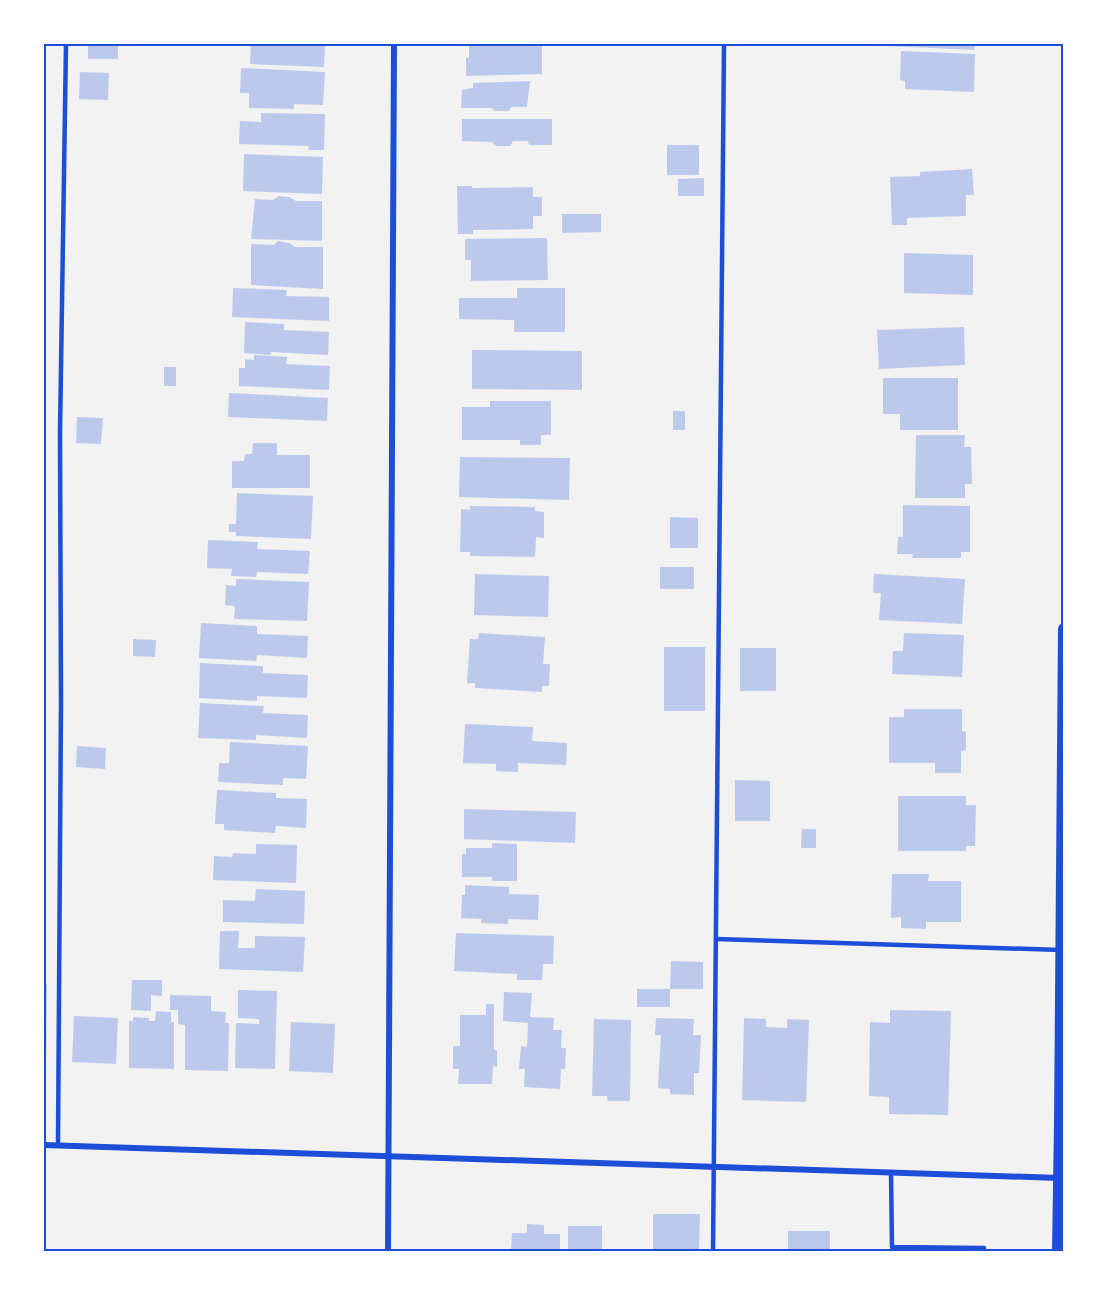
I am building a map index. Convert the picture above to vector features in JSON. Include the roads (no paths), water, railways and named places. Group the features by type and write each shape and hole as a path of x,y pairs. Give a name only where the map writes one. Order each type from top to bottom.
{"main road":[{"path":"1058,1251 1061,1178 1064,629"}],"street":[{"path":"388,1251 394,44"},
{"path":"44,1145 1061,1178"}],"lane":[{"path":"58,1145 60,433 66,44"},
{"path":"713,1251 724,44"},
{"path":"716,939 1061,950"},
{"path":"891,1172 890,1249 984,1248 984,1251"}]}
